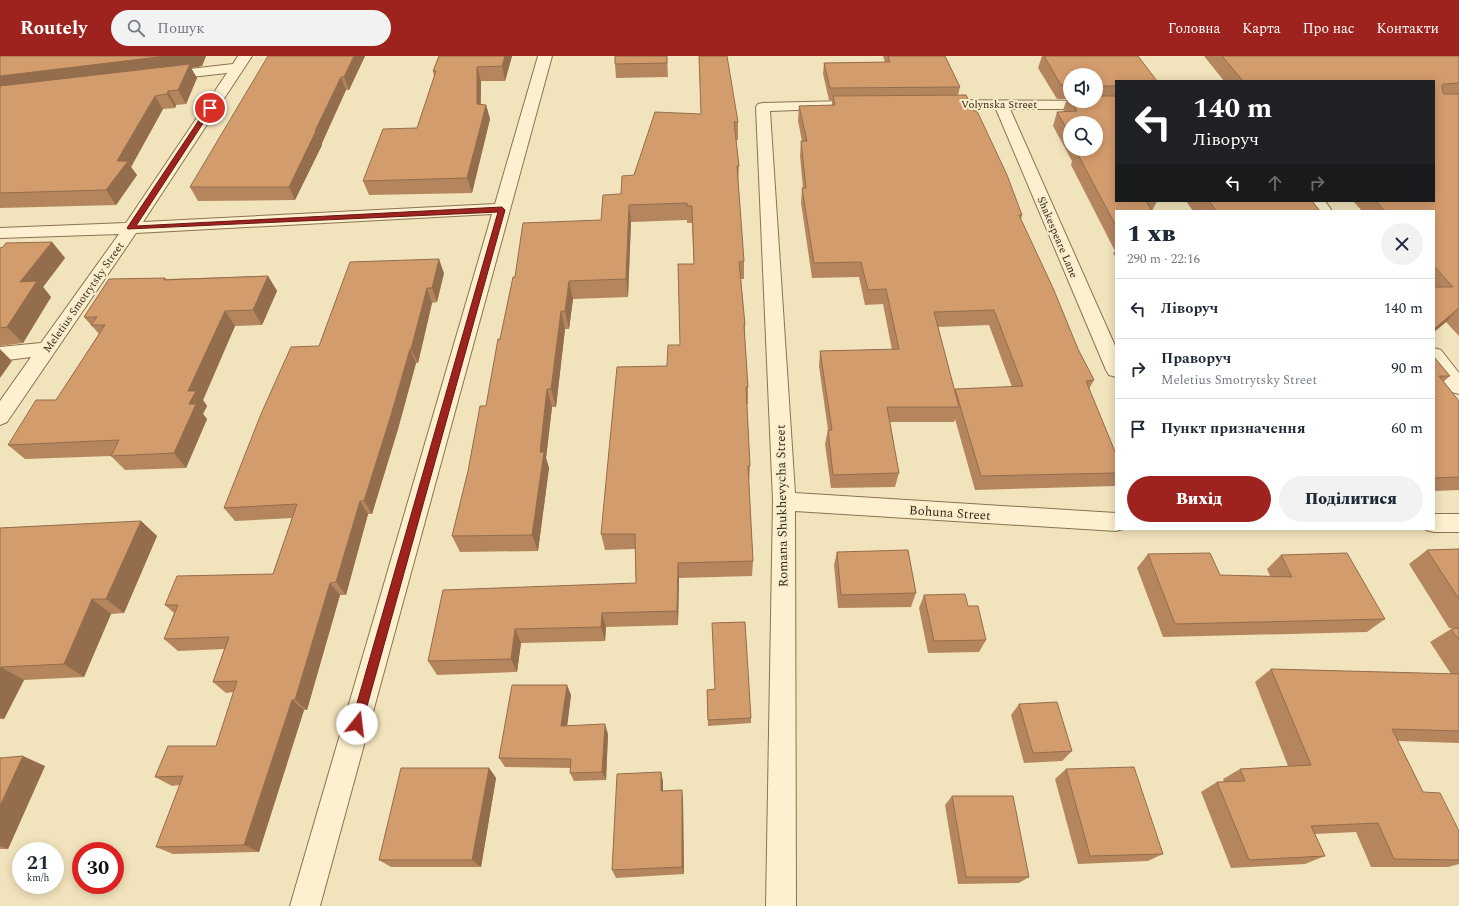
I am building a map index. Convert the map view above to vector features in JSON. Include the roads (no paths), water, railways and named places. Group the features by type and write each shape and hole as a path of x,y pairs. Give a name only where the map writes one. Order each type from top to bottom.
{"street":[{"path":"305,906 545,56"},
{"path":"150,78 241,62"},
{"name":"Meletius Smotrytsky Street","path":"0,417 131,228 241,62"},
{"name":"Volynska Street","path":"930,104 1115,105"},
{"name":"Shakespeare Lane","path":"1001,104 1115,368"},
{"name":"Romana Shukhevycha Street","path":"781,906 784,501 763,107 859,105"},
{"path":"1317,202 1323,210"},
{"path":"0,233 502,210"},
{"path":"0,354 47,349"},
{"path":"1435,356 1459,387"},
{"name":"Bohuna Street","path":"784,501 1115,522"},
{"path":"1435,523 1459,523"}]}
